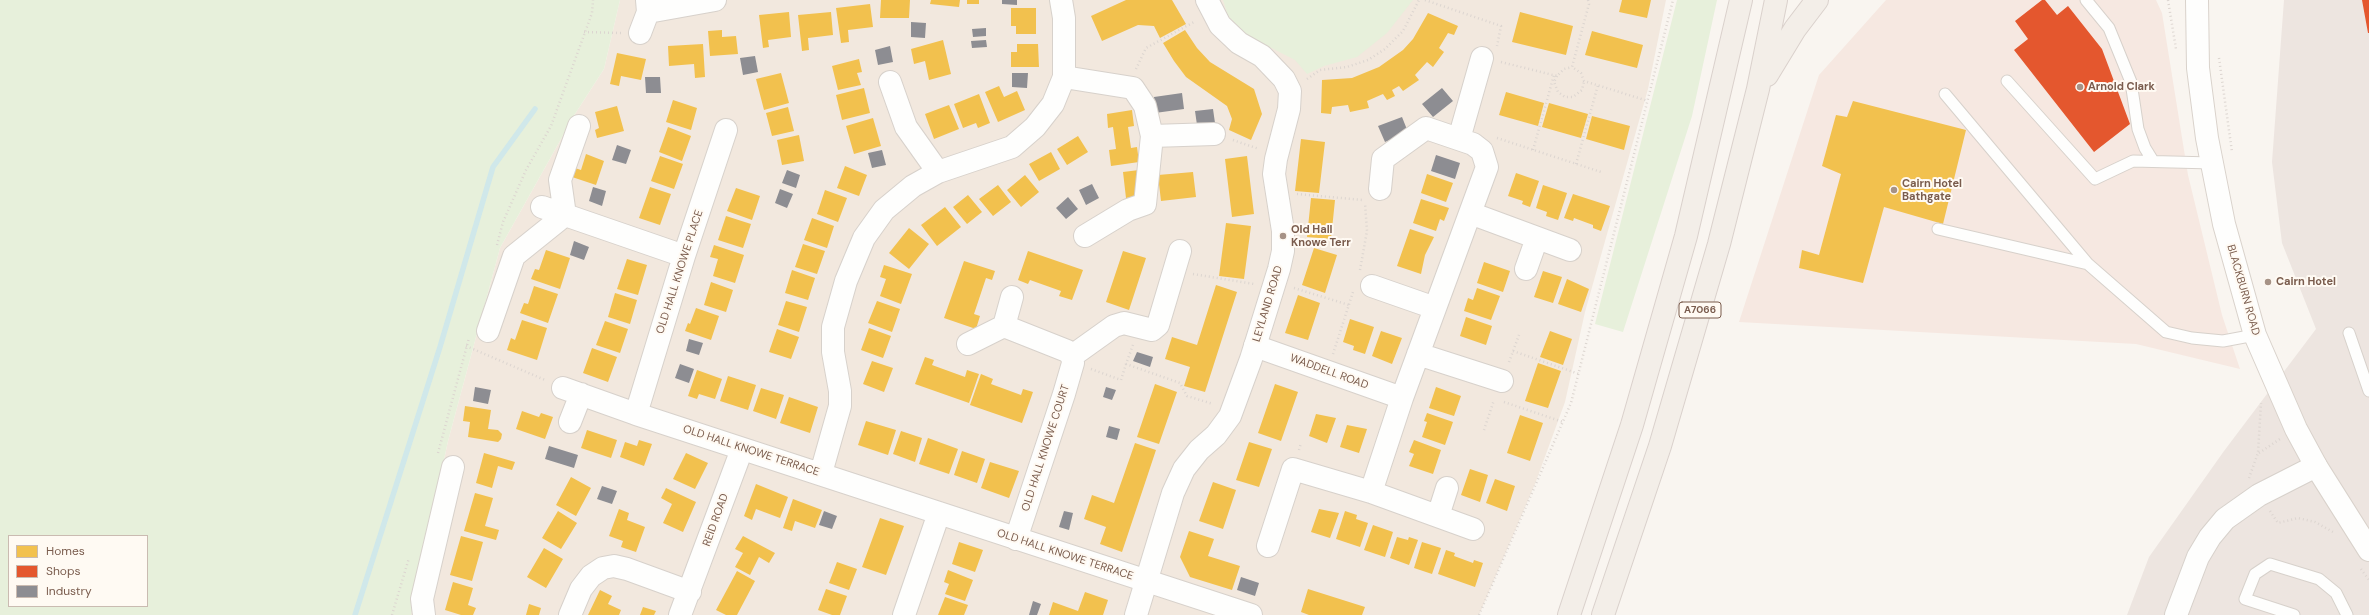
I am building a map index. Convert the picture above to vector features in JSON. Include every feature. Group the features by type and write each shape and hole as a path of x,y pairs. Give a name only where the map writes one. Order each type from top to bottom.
{"main road":[{"name":"A7066","path":"1568,615 1632,425 1686,236 1741,0"},
{"name":"A7066","path":"1603,615 1660,446 1719,244 1758,90 1776,0"},
{"name":"A7066","path":"1758,90 1795,29 1817,0"}],"street":[{"path":"640,33 647,6 715,0"},
{"path":"821,473 840,406 840,391 833,352 833,327 846,281 864,238 884,210 913,186 938,172 1012,147 1035,127 1052,104 1064,77 1064,18 1061,0"},
{"path":"1207,0 1220,25 1239,43 1262,56 1284,78 1290,91"},
{"name":"BLACKBURN ROAD","path":"2195,2 2198,68 2222,160 2224,224 2255,335 2296,429 2363,557"},
{"path":"1459,139 1492,58"},
{"path":"1064,77 1133,88 1145,106 1152,136 1145,204 1128,210 1085,236"},
{"path":"890,82 906,127 938,172"},
{"name":"LEYLAND ROAD","path":"1136,615 1173,493 1184,469 1198,450 1216,435 1232,410 1256,346 1274,285 1283,251 1283,231 1274,174 1277,156 1290,109 1290,91"},
{"path":"565,215 560,180 579,126"},
{"path":"1371,492 1402,398 1487,167 1482,151 1473,144 1426,128 1383,159 1380,189"},
{"name":"OLD HALL KNOWE PLACE","path":"636,414 684,256 726,130"},
{"path":"1152,136 1214,134"},
{"path":"542,207 684,256"},
{"path":"1470,214 1570,250"},
{"path":"488,331 514,256 565,215"},
{"path":"1526,269 1536,238"},
{"path":"1004,326 1067,351 1073,360 1114,326 1124,323 1138,328 1152,330 1158,325 1177,261"},
{"path":"1362,282 1435,308"},
{"path":"968,344 1004,326 1012,297"},
{"name":"WADDELL ROAD","path":"1256,346 1402,398"},
{"path":"1418,354 1498,390"},
{"name":"OLD HALL KNOWE COURT","path":"1016,539 1073,360"},
{"path":"570,422 572,391"},
{"name":"OLD HALL KNOWE TERRACE","path":"572,391 636,414 821,473 1145,582 1251,615"},
{"name":"REID ROAD","path":"680,615 690,592 742,449"},
{"path":"2176,615 2198,557 2210,537 2225,519 2259,496 2316,466"},
{"path":"424,615 422,599 453,467"},
{"path":"1268,546 1293,469 1371,492 1473,529"},
{"path":"1438,516 1447,488"},
{"path":"904,615 939,513"},
{"path":"570,615 581,589 591,576 603,568 614,566 627,568 690,592"}],"lane":[{"path":"2086,0 2109,28 2131,82 2138,129 2144,148 2153,161"},
{"path":"2006,81 2095,179 2133,161 2222,160"},
{"path":"1945,94 2088,264 2166,332 2192,338 2223,341 2255,335"},
{"path":"1938,229 2088,264"},
{"path":"2349,333 2369,391"},
{"path":"2294,615 2245,599 2256,574 2270,564 2319,579 2336,593 2347,615"}],"path":[{"path":"1290,91 1320,70 1347,67 1368,60 1385,49 1403,31 1419,0"},
{"path":"1425,0 1501,26 1492,58 1555,75"},
{"path":"1572,68 1589,4 1588,0"},
{"path":"1479,615 1571,403 1673,0"},
{"path":"1128,87 1146,48 1194,22"},
{"path":"584,32 640,33"},
{"path":"2219,53 2222,160"},
{"path":"1533,150 1555,75 1564,69 1572,68 1581,73 1584,82 1582,90 1573,97 1564,97 1558,92 1554,82 1555,75"},
{"path":"1584,82 1648,101"},
{"path":"1576,164 1598,85"},
{"path":"1214,134 1225,136 1277,156"},
{"path":"1482,151 1489,135 1601,172"},
{"path":"1278,193 1365,200 1367,230 1362,282 1349,305 1327,371"},
{"path":"1177,261 1349,305"},
{"path":"1073,360 1121,380 1138,328"},
{"path":"466,346 572,391"},
{"path":"1513,351 1579,374"},
{"path":"1126,364 1180,383 1187,396 1232,410"},
{"path":"1484,430 1498,390"},
{"path":"2258,453 2249,477 2259,496 2278,523 2298,518 2315,522 2332,530 2336,536"},
{"path":"2363,557 2369,580"}],"shaded area":[{"path":"620,0 1666,0 1648,89 1585,312 1565,402 1535,484 1479,615 411,615 448,441 500,248 575,114 604,69"},
{"path":"1886,0 2156,0 2162,13 2188,175 2222,315 2240,369 2136,344 1739,322 1819,75"},
{"path":"2284,0 2369,0 2369,615 2127,615 2149,557 2224,451 2316,329 2282,243 2272,162"}],"green space":[{"path":"0,0 620,0 604,69 575,114 500,248 448,441 411,615 0,615"},
{"path":"1223,0 1413,0 1387,33 1357,57 1324,66 1307,74 1295,60 1248,36 1228,16"},
{"path":"1677,0 1717,0 1692,116 1623,332 1595,324"}],"building: Homes":[{"path":"881,0 910,0 909,18 880,18"},
{"path":"931,0 960,0 959,7 930,4"},
{"path":"967,0 979,0 979,4 967,4"},
{"path":"1126,0 1172,0 1186,24 1160,38 1154,26 1138,25 1102,41 1091,16"},
{"path":"1622,0 1651,0 1647,18 1619,12"},
{"path":"870,4 873,27 848,30 849,42 841,43 836,8"},
{"path":"1011,8 1036,8 1036,34 1016,34 1016,26 1011,26"},
{"path":"789,12 791,37 768,40 769,47 763,48 759,15"},
{"path":"831,12 833,35 808,38 809,50 802,51 798,15"},
{"path":"1520,12 1573,26 1566,55 1512,42"},
{"path":"1428,13 1458,26 1454,35 1448,33 1439,48 1444,52 1433,67 1427,62 1415,75 1419,80 1403,91 1399,86 1392,90 1395,96 1387,100 1383,94 1367,101 1369,108 1350,112 1348,105 1332,107 1331,114 1321,113 1322,80 1352,78 1379,67 1403,50 1413,39"},
{"path":"722,30 722,37 736,36 738,54 710,56 708,31"},
{"path":"1185,30 1197,48 1210,62 1254,89 1262,114 1251,140 1229,130 1232,119 1227,106 1186,77 1163,43"},
{"path":"1592,31 1643,45 1637,68 1585,55"},
{"path":"943,40 951,74 929,80 925,61 914,64 911,49"},
{"path":"703,44 705,77 695,78 694,64 669,66 668,46"},
{"path":"1017,44 1038,44 1039,67 1011,67 1011,52 1017,52"},
{"path":"617,53 646,59 641,80 621,76 619,86 610,84"},
{"path":"859,59 862,72 857,73 861,85 838,90 832,66"},
{"path":"781,73 789,103 764,110 756,79"},
{"path":"999,86 1004,97 1017,91 1025,110 998,122 985,92"},
{"path":"864,88 870,113 842,120 836,95"},
{"path":"1506,92 1544,103 1538,126 1499,115"},
{"path":"979,94 990,123 978,128 976,123 963,128 954,104"},
{"path":"673,100 697,108 691,130 666,122"},
{"name":"Cairn Hotel Bathgate","path":"1853,101 1966,130 1943,224 1884,207 1863,283 1799,268 1802,250 1819,255 1841,174 1822,166 1836,115 1847,117"},
{"path":"1549,103 1588,114 1581,138 1542,127"},
{"path":"949,105 959,129 934,139 925,114"},
{"path":"617,106 624,131 597,138 595,130 599,128 595,112"},
{"path":"788,107 794,131 772,136 766,113"},
{"path":"1132,110 1134,126 1128,127 1131,148 1137,147 1139,162 1111,166 1109,150 1116,149 1113,127 1108,128 1107,114"},
{"path":"1592,116 1630,126 1624,150 1586,139"},
{"path":"873,118 881,146 854,154 846,126"},
{"path":"668,127 691,136 682,161 659,152"},
{"path":"799,135 804,161 782,165 777,140"},
{"path":"1078,136 1088,152 1067,165 1057,149"},
{"path":"1301,139 1325,142 1319,193 1295,191"},
{"path":"1051,152 1060,169 1039,181 1029,164"},
{"path":"586,154 604,161 596,185 572,177 575,168 581,170"},
{"path":"660,156 683,164 674,189 651,181"},
{"path":"1247,156 1254,214 1232,217 1225,159"},
{"path":"845,166 867,175 859,196 837,188"},
{"path":"1139,170 1142,196 1126,198 1123,172"},
{"path":"1193,172 1196,197 1161,201 1158,175"},
{"path":"1516,173 1539,181 1530,207 1522,204 1523,201 1508,196"},
{"path":"1427,174 1453,183 1446,202 1421,193"},
{"path":"1025,175 1039,192 1021,207 1007,190"},
{"path":"998,185 1011,202 993,216 979,199"},
{"path":"1543,185 1567,193 1558,220 1546,216 1547,212 1536,208"},
{"path":"650,187 671,194 660,225 639,218"},
{"path":"736,188 760,196 752,220 727,211"},
{"path":"825,190 847,198 838,222 817,214"},
{"path":"1573,194 1610,206 1601,231 1593,228 1593,225 1574,218 1573,221 1564,218"},
{"path":"968,195 982,212 967,224 953,207"},
{"path":"1311,198 1335,200 1331,239 1307,237"},
{"path":"1421,199 1449,208 1444,221 1440,219 1436,231 1413,223"},
{"path":"945,207 961,227 937,246 921,225"},
{"path":"726,216 751,224 743,248 718,240"},
{"path":"812,218 834,226 827,248 804,240"},
{"path":"1226,223 1251,226 1244,279 1219,276"},
{"path":"909,228 929,244 909,269 889,253"},
{"path":"1410,229 1434,237 1425,255 1421,274 1397,266"},
{"path":"803,244 825,251 817,274 795,267"},
{"path":"714,245 744,255 735,283 713,276 718,259 710,257"},
{"path":"1314,248 1337,255 1325,293 1302,285"},
{"path":"546,250 570,258 560,289 531,279 535,269 539,270"},
{"path":"1028,251 1083,270 1072,300 1059,296 1061,291 1030,280 1028,284 1018,280"},
{"path":"1123,251 1146,258 1129,310 1106,302"},
{"path":"627,259 647,265 638,295 617,289"},
{"path":"964,261 995,271 992,280 986,278 974,314 980,316 976,329 944,318"},
{"path":"1484,262 1510,271 1503,292 1477,283"},
{"path":"884,265 912,274 901,304 880,296 886,279 880,277"},
{"path":"792,270 815,278 808,300 785,293"},
{"path":"1543,271 1562,277 1553,303 1534,297"},
{"path":"1567,279 1589,289 1581,312 1558,304"},
{"path":"711,282 733,290 726,312 704,305"},
{"path":"1216,285 1237,292 1205,392 1184,386 1190,367 1165,359 1172,337 1197,345"},
{"path":"534,286 558,294 548,323 520,313 524,303 528,304"},
{"path":"1477,288 1500,296 1491,320 1464,311 1468,298 1473,300"},
{"path":"615,293 637,300 630,324 608,317"},
{"path":"1298,295 1320,303 1308,340 1285,333"},
{"path":"786,301 807,307 799,332 778,325"},
{"path":"877,301 900,309 892,332 868,323"},
{"path":"696,308 719,316 711,340 685,331 688,323 690,324"},
{"path":"1466,317 1492,326 1486,345 1460,336"},
{"path":"1350,319 1374,327 1365,354 1353,350 1354,346 1343,342"},
{"path":"522,320 547,328 537,360 507,350 511,338 515,340"},
{"path":"605,321 628,329 620,353 596,345"},
{"path":"869,328 891,336 883,358 861,350"},
{"path":"777,329 799,337 791,359 769,352"},
{"path":"1381,331 1402,338 1392,364 1372,356"},
{"path":"1550,331 1572,339 1563,365 1540,357"},
{"path":"592,348 617,357 608,382 583,373"},
{"path":"925,357 934,360 932,365 965,377 967,370 979,374 969,403 915,384"},
{"path":"872,361 893,368 884,392 863,384"},
{"path":"1538,363 1561,371 1548,408 1525,401"},
{"path":"697,370 722,379 715,399 699,394 697,399 688,396"},
{"path":"981,374 993,379 991,384 1021,395 1023,389 1033,392 1022,423 970,405"},
{"path":"728,376 756,385 748,410 720,401"},
{"path":"1155,384 1177,392 1159,444 1137,437"},
{"path":"1275,384 1298,392 1281,441 1258,433"},
{"path":"1436,387 1461,396 1454,416 1429,408"},
{"path":"761,388 784,395 776,419 753,411"},
{"path":"789,397 818,407 810,433 780,423"},
{"path":"465,406 491,410 488,429 498,430 502,434 501,439 498,442 468,437 470,422 463,421"},
{"path":"522,411 539,417 541,413 553,417 545,439 516,429"},
{"path":"1427,413 1453,422 1445,445 1422,437 1427,422 1424,421"},
{"path":"1316,414 1336,418 1327,443 1309,436"},
{"path":"1520,415 1543,423 1530,461 1507,453"},
{"path":"866,421 896,430 888,455 858,445"},
{"path":"1347,425 1367,429 1359,453 1340,447"},
{"path":"587,430 617,440 611,458 581,448"},
{"path":"901,431 922,438 915,462 893,454"},
{"path":"928,438 958,449 949,474 919,464"},
{"path":"639,440 652,444 644,466 620,457 625,442 637,446"},
{"path":"1414,440 1441,450 1433,474 1409,466 1414,454 1409,452"},
{"path":"1249,442 1272,449 1259,487 1236,480"},
{"path":"1135,443 1156,450 1122,552 1100,544 1106,527 1084,519 1092,495 1114,503"},
{"path":"962,451 985,459 977,483 954,475"},
{"path":"484,453 515,462 512,470 498,466 492,488 476,483"},
{"path":"686,453 708,463 695,489 673,479"},
{"path":"990,462 1019,471 1009,498 981,488"},
{"path":"1470,469 1488,475 1480,502 1461,495"},
{"path":"571,477 591,488 576,516 556,505"},
{"path":"1495,479 1515,486 1507,511 1486,503"},
{"path":"1213,482 1236,490 1223,529 1199,521"},
{"path":"756,484 788,497 780,518 756,509 752,520 744,516"},
{"path":"666,488 696,502 683,532 663,523 672,504 661,498"},
{"path":"475,493 493,498 485,526 499,530 496,540 464,531"},
{"path":"793,499 822,510 815,528 795,521 792,531 783,528"},
{"path":"619,509 629,513 627,520 645,527 636,552 621,547 623,541 609,536"},
{"path":"1319,509 1339,513 1330,538 1311,532"},
{"path":"558,511 577,523 561,549 542,538"},
{"path":"1345,511 1357,515 1356,519 1368,523 1360,547 1336,539"},
{"path":"880,518 904,526 886,575 862,567"},
{"path":"1373,525 1393,532 1385,557 1364,550"},
{"path":"1189,531 1214,539 1208,556 1240,566 1232,590 1190,577 1180,557"},
{"path":"461,536 483,542 472,581 450,575"},
{"path":"743,536 775,553 769,563 759,557 750,575 735,567 743,553 735,549"},
{"path":"1397,537 1408,540 1409,537 1418,540 1409,565 1390,558"},
{"path":"959,542 983,550 975,572 952,564"},
{"path":"1422,542 1441,548 1432,574 1414,568"},
{"path":"544,548 563,559 546,588 527,577"},
{"path":"1446,550 1455,553 1454,556 1473,563 1474,560 1483,563 1475,587 1438,574"},
{"path":"837,562 857,569 849,590 829,583"},
{"path":"948,570 973,580 965,601 945,594 949,584 944,582"},
{"path":"737,571 755,581 737,615 726,615 716,610"},
{"path":"453,582 473,588 468,605 476,608 473,615 461,615 445,610"},
{"path":"826,589 847,596 840,615 832,615 818,610"},
{"path":"1308,589 1365,607 1362,615 1309,615 1301,612"},
{"path":"600,590 612,596 608,604 621,610 619,615 588,615"},
{"path":"1085,592 1108,600 1103,615 1049,615 1053,602 1078,611"},
{"path":"945,597 968,605 964,615 938,615"},
{"path":"529,604 541,608 539,615 526,615"},
{"path":"643,607 656,611 654,615 640,615"}],"building: Shops":[{"name":"Arnold Clark","path":"2042,0 2045,0 2057,15 2068,6 2102,49 2130,124 2094,152 2014,50 2028,39 2015,21"},
{"path":"2362,0 2369,0 2369,33 2368,33"}],"building: Industry":[{"path":"1002,0 1017,0 1017,5 1002,4"},
{"path":"911,22 926,23 925,38 911,37"},
{"path":"986,28 986,36 973,37 972,29"},
{"path":"986,40 987,47 972,48 971,41"},
{"path":"890,46 893,62 878,65 875,50"},
{"path":"755,56 758,72 743,75 740,58"},
{"path":"1012,73 1028,73 1027,88 1012,87"},
{"path":"645,77 660,77 661,93 646,93"},
{"path":"1442,88 1453,101 1433,117 1422,104"},
{"path":"1182,93 1184,109 1155,113 1154,97"},
{"path":"1213,109 1215,123 1197,125 1195,111"},
{"path":"1402,117 1408,132 1385,142 1378,126"},
{"path":"617,145 631,150 626,164 612,160"},
{"path":"882,150 886,165 872,168 868,153"},
{"path":"1436,155 1460,163 1455,179 1431,171"},
{"path":"787,170 800,175 796,188 782,183"},
{"path":"1092,184 1099,198 1086,205 1079,190"},
{"path":"593,187 606,191 602,206 589,201"},
{"path":"780,189 793,194 787,208 775,203"},
{"path":"1068,197 1078,209 1066,219 1056,208"},
{"path":"574,241 589,247 584,260 570,255"},
{"path":"689,339 703,343 699,355 686,351"},
{"path":"1137,352 1153,357 1150,367 1133,361"},
{"path":"680,364 694,369 689,383 675,378"},
{"path":"475,387 491,390 488,404 473,401"},
{"path":"1106,387 1116,390 1112,400 1103,397"},
{"path":"1109,426 1120,429 1117,440 1106,437"},
{"path":"549,446 578,455 574,468 545,459"},
{"path":"602,486 617,491 612,504 597,499"},
{"path":"824,511 837,516 832,529 819,525"},
{"path":"1064,511 1073,513 1069,530 1059,527"},
{"path":"1241,577 1259,583 1255,596 1237,590"},
{"path":"1033,601 1041,604 1037,615 1029,615"}],"waterway":[{"path":"355,615 440,347 493,167 535,109"}],"place":[{"name":"Arnold Clark","path":"2080,87"},
{"name":"Cairn Hotel Bathgate","path":"1894,190"},
{"name":"Old Hall Knowe Terr","path":"1283,236"},
{"name":"Cairn Hotel","path":"2268,282"}]}
